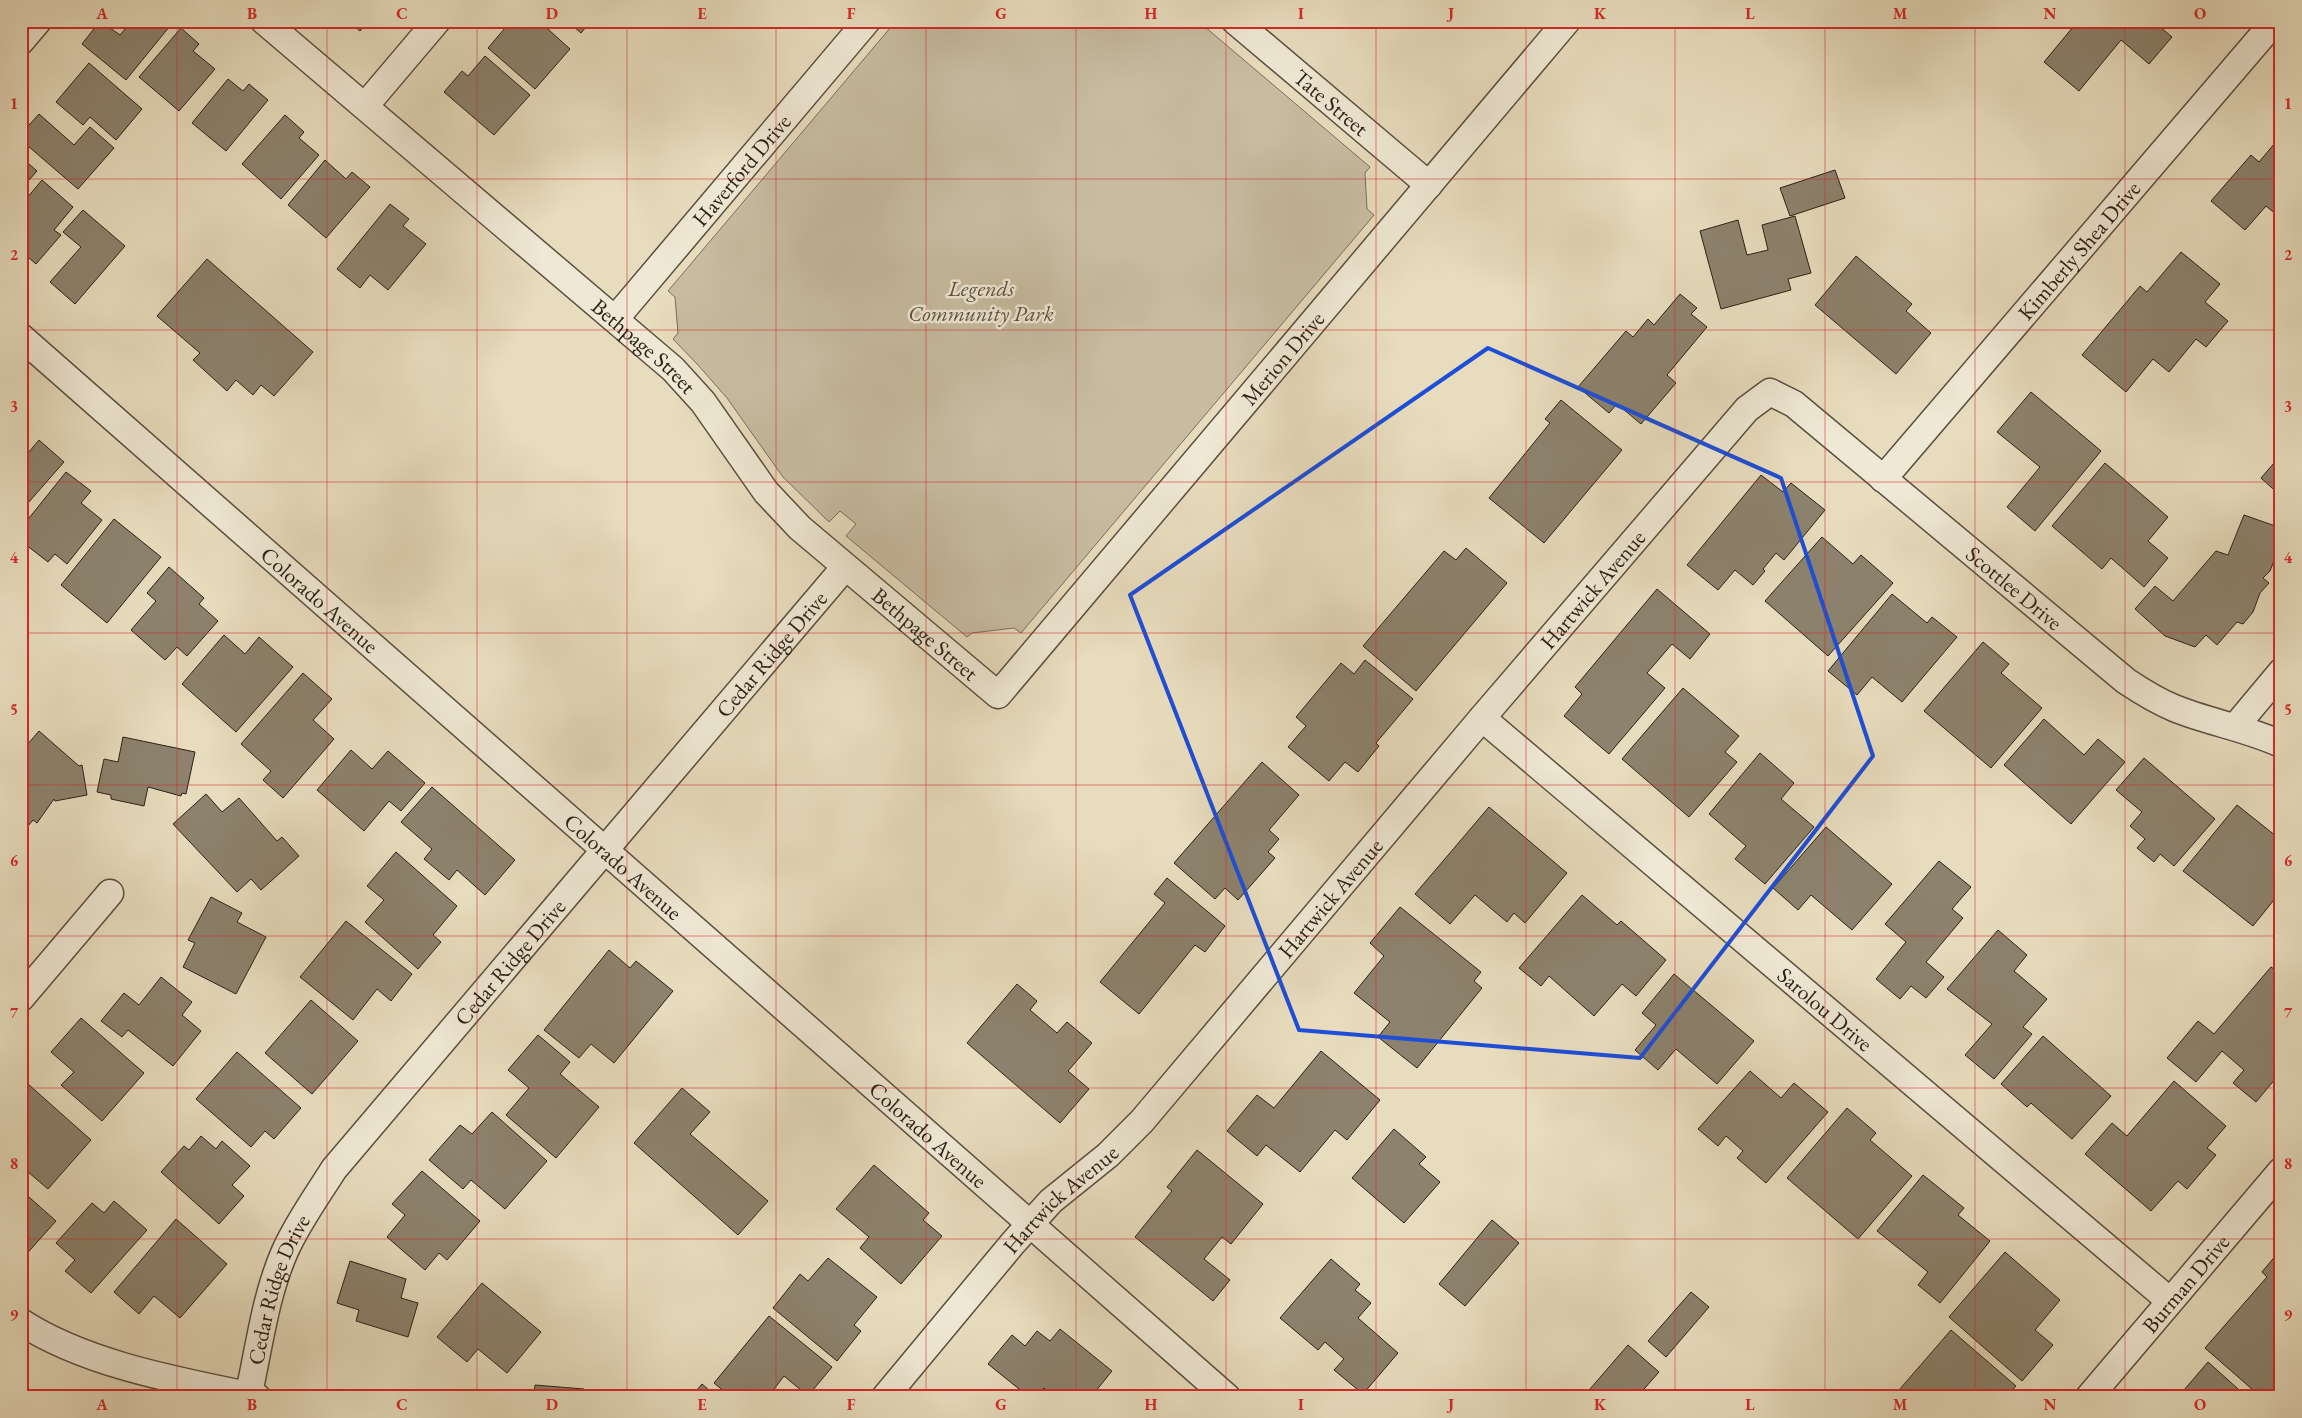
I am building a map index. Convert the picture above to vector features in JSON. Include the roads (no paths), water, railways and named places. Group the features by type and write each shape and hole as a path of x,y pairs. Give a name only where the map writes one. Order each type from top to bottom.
{"street":[{"path":"21,41 38,21"},
{"name":"Bethpage Street","path":"264,21 616,318 681,377 703,402 766,492 800,528 845,568 998,695"},
{"path":"365,106 437,21"},
{"name":"Haverford Drive","path":"616,318 867,21"},
{"name":"Tate Street","path":"1235,21 1429,185"},
{"name":"Merion Drive","path":"998,695 1567,21"},
{"name":"Kimberly Shea Drive","path":"1884,479 2275,21"},
{"name":"Colorado Avenue","path":"21,337 1227,1397"},
{"name":"Scottlee Drive","path":"1770,392 1794,404 2126,681 2174,708 2236,727 2281,744"},
{"name":"Hartwick Avenue","path":"884,1397 1030,1223 1051,1201 1108,1155 1142,1121 1482,718 1747,409 1770,392"},
{"name":"Cedar Ridge Drive","path":"251,1396 269,1299 285,1252 308,1210 334,1169 845,568"},
{"path":"2236,727 2281,672"},
{"name":"Sarolou Drive","path":"1482,718 2170,1300"},
{"path":"21,998 110,893"},
{"name":"Burman Drive","path":"2088,1397 2281,1171"},
{"path":"21,1322 49,1339 96,1357 251,1396"}],"park label":[{"name":"Legends Community Park","path":"981,300"}]}
